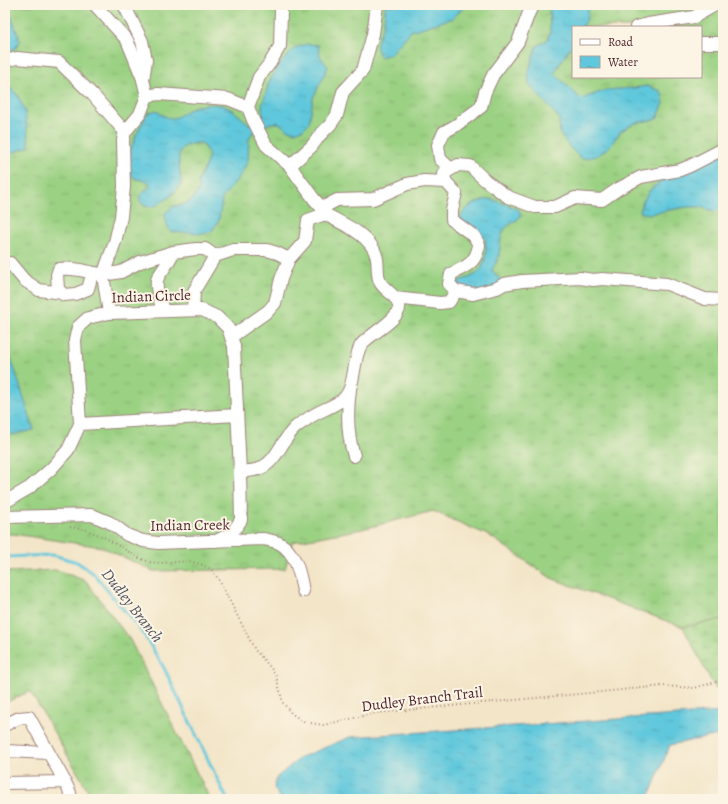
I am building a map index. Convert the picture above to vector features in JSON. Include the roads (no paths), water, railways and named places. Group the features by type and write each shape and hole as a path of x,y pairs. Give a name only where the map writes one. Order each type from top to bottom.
{"lane":[{"path":"7,265 10,263 24,280 39,290 62,293 64,295 75,294 88,289 91,278 99,274 115,242 121,217 124,188 123,140 125,132 140,114 147,96 144,80 127,40 95,5"},
{"path":"124,5 142,42 146,60 144,80"},
{"path":"282,5 280,46 259,78 248,107 266,144 290,166 323,211 357,232 370,244 376,254 378,273 381,283 396,298 400,305 398,313 389,322 370,335 361,346 357,357 350,389 348,408 350,444 354,456"},
{"path":"290,166 312,146 320,135 330,126 337,115 343,92 363,70 373,34 377,5"},
{"path":"451,169 440,159 438,145 444,132 481,107 485,92 493,75 518,42 530,10 535,5"},
{"path":"640,26 694,17 715,5"},
{"path":"702,43 723,43"},
{"path":"5,61 17,58 59,62 93,94 125,132"},
{"path":"147,96 158,94 228,100 248,107"},
{"path":"723,149 680,170 641,177 618,189 602,200 575,198 555,207 534,207 508,197 486,181 470,166 458,165 443,174 446,182 456,193 452,210 452,220 474,236 479,245 477,257 465,267 451,274 449,284 456,291 473,294 497,288 504,284 522,281 580,278 593,280 602,278 667,284 704,298 723,300"},
{"path":"231,337 268,311 275,304 281,279 289,259 305,241 308,220 337,200 355,201 373,199 407,184 446,182"},
{"path":"62,293 58,289 57,275 59,269 66,268 99,274 121,272 140,262 173,252 196,249 205,249 215,256"},
{"path":"193,310 194,291 215,256 233,250 266,250 277,253 289,259"},
{"path":"163,311 157,280 171,259 173,252"},
{"path":"99,274 109,313"},
{"path":"396,298 440,303 449,302 456,291"},
{"name":"Indian Circle","path":"5,502 29,488 52,469 68,450 80,424 75,340 78,327 88,318 109,313 202,310 217,317 228,328 234,346 241,520 232,533 216,541"},
{"path":"240,472 260,469 267,464 274,457 292,431 307,418 344,399 350,389"},
{"path":"80,424 237,415"},
{"name":"Indian Creek","path":"5,517 92,515 111,523 127,535 142,541 158,543 263,539 280,544 291,554 299,571 303,591"},
{"path":"5,725 19,718 29,717 65,782 71,799"},
{"path":"5,751 49,753"},
{"path":"5,782 65,782"}],"water":[{"path":"5,5 10,13 20,41 15,49 5,50"},
{"path":"386,5 466,5 453,18 411,31 391,54 381,57 378,52 377,43 383,26"},
{"path":"549,5 589,5 587,19 583,26 572,26 572,45 554,73 581,99 606,90 647,86 661,91 664,103 657,119 635,123 621,131 609,147 597,156 582,159 570,148 560,134 559,118 529,84 528,74 536,47 548,39 550,29"},
{"path":"307,44 318,45 320,56 328,67 313,98 309,123 303,129 295,132 288,130 279,123 270,123 252,133 249,139 248,160 242,173 222,199 219,220 212,231 198,234 192,232 178,233 170,231 166,222 165,213 174,206 182,205 191,201 199,189 198,181 209,155 202,143 185,146 179,155 181,184 170,197 153,207 144,206 139,199 142,193 150,187 149,182 134,178 129,171 128,163 134,140 148,113 156,110 162,115 175,118 195,107 217,104 232,110 249,124 263,117 262,106 269,82 279,65 295,48"},
{"path":"5,82 18,96 25,111 29,147 5,155"},
{"path":"723,153 723,211 709,210 701,207 686,207 649,214 640,212 642,203 650,190 662,180 687,172"},
{"path":"490,199 519,210 521,216 504,230 501,237 498,258 492,270 501,281 485,295 458,286 457,282 477,273 483,265 486,254 485,238 462,223 461,216 473,204"},
{"path":"5,339 34,430 5,436"},
{"path":"723,712 723,734 670,745 650,794 646,799 280,799 274,787 277,777 300,758 350,737"}],"waterway":[{"name":"Dudley Branch","path":"5,557 53,555 77,562 93,573 143,633 164,668 227,799"}]}
